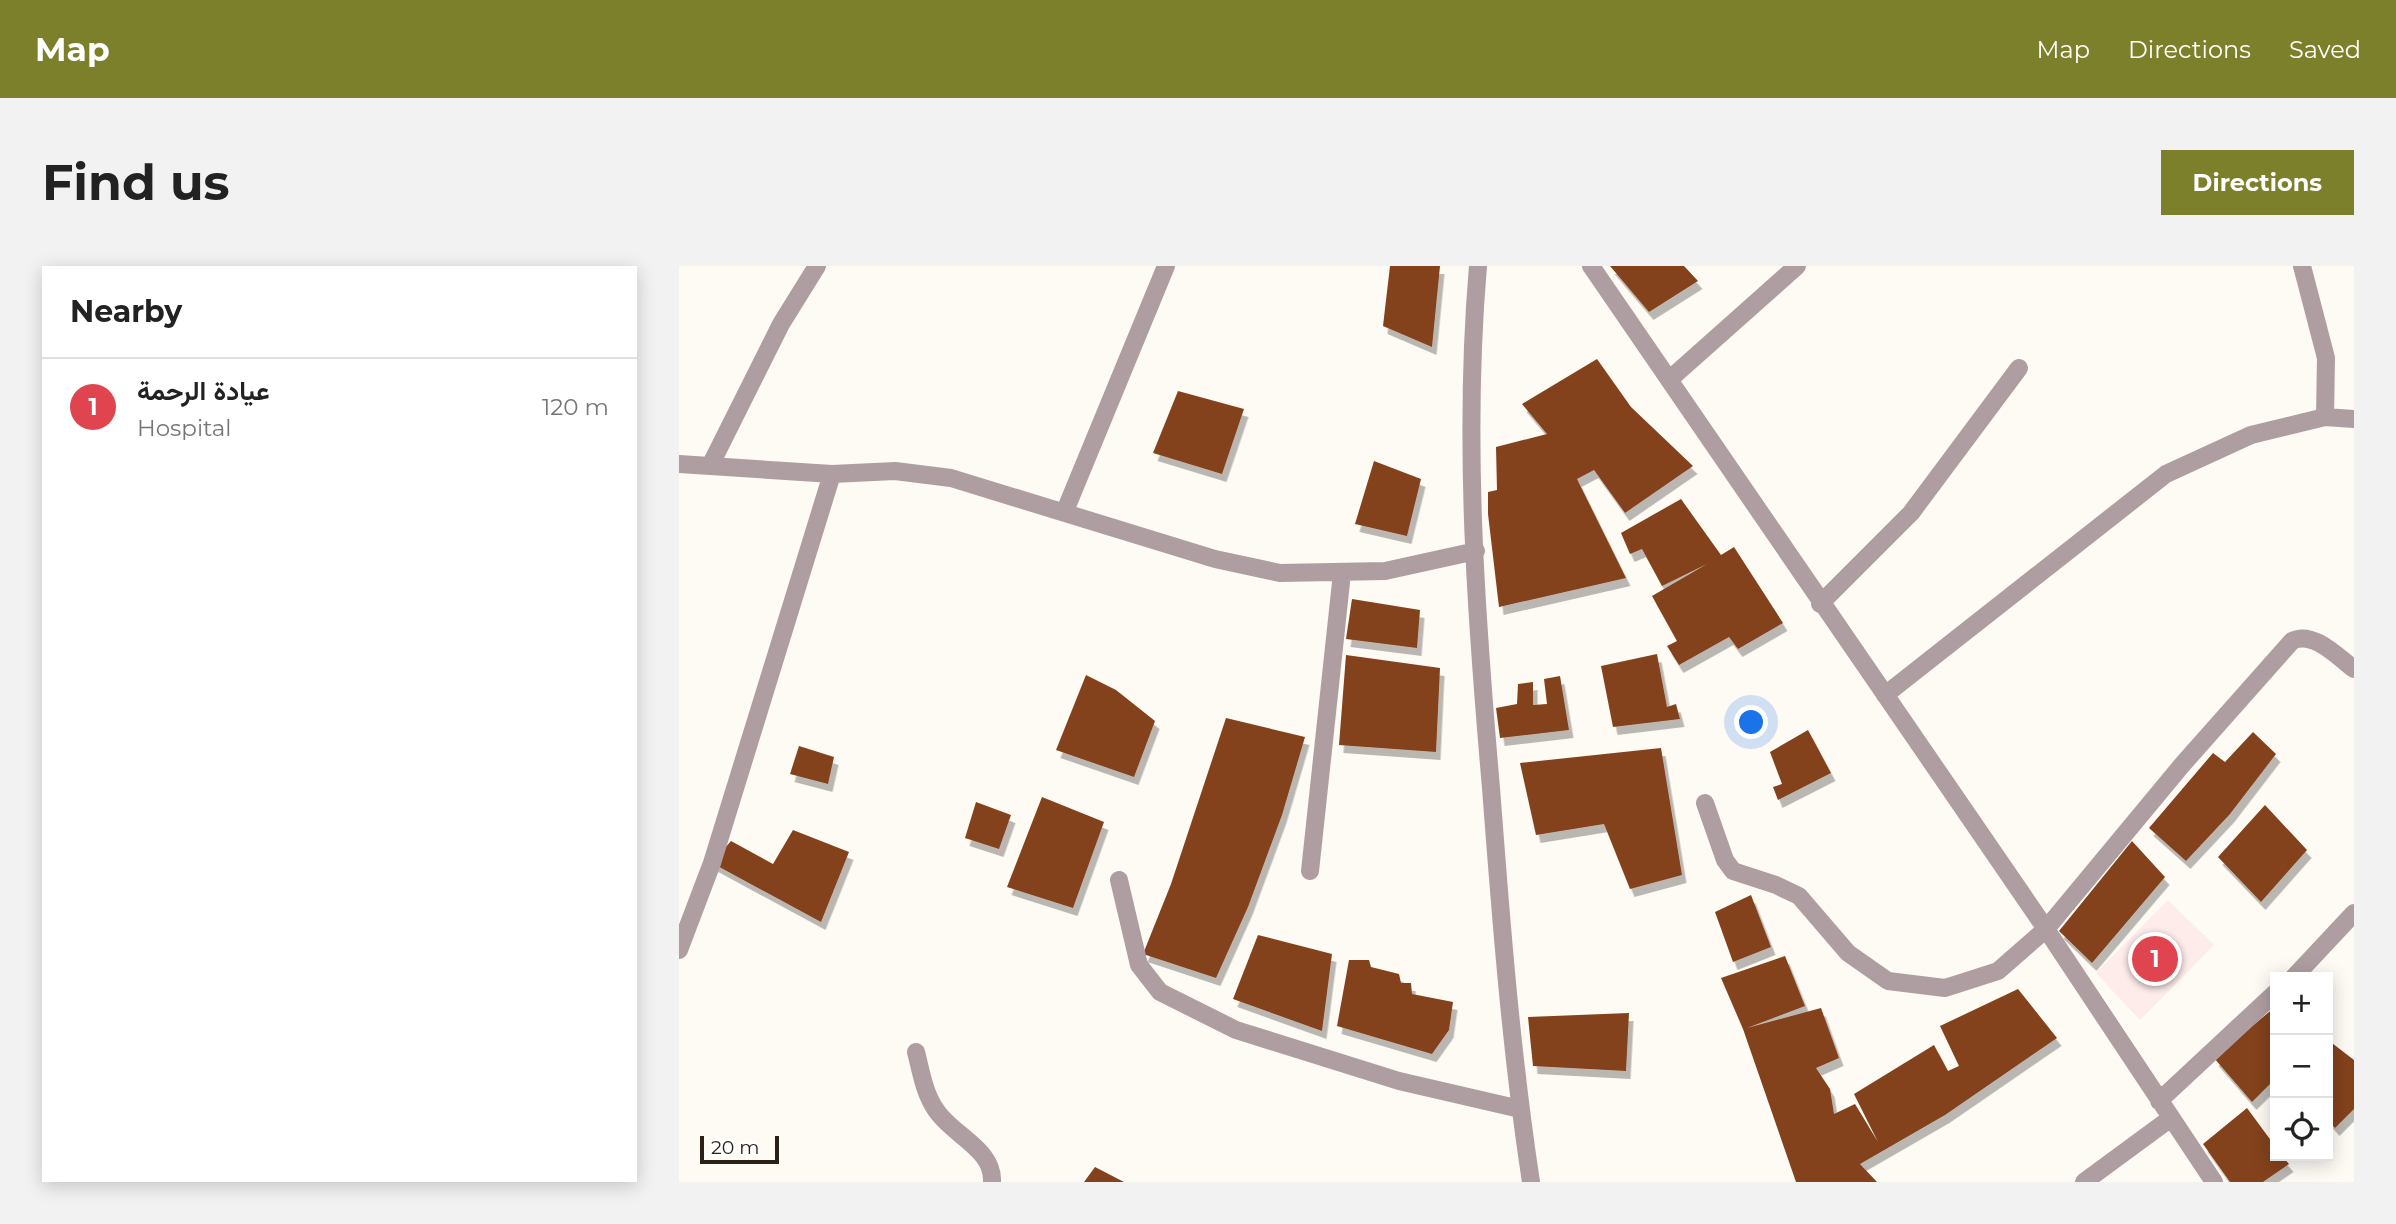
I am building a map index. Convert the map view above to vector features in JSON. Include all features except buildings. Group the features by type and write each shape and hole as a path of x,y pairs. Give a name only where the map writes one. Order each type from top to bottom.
{"street":[{"path":"710,467 781,324 817,266"},
{"path":"1065,511 1166,266"},
{"path":"1478,266 1473,319 1470,470 1484,710 1520,1109 1531,1182"},
{"path":"1591,266 1820,604 2046,929 2214,1182"},
{"path":"1670,379 1797,266"},
{"path":"2302,266 2326,358 2325,417"},
{"path":"1820,604 1911,513 2019,368"},
{"path":"1885,695 2166,474 2251,435 2325,417 2354,419"},
{"path":"679,464 832,474 895,471 951,478 1215,559 1280,573 1385,571 1476,551"},
{"path":"679,950 712,863 832,474"},
{"path":"1310,871 1342,573"},
{"path":"1705,803 1725,860 1733,872 1776,885 1799,896 1847,953 1888,981 1945,988 1998,971 2046,929 2182,765 2292,641 2300,637 2310,638 2354,669"},
{"path":"1119,880 1139,965 1160,992 1236,1030 1399,1081 1520,1109"},
{"path":"2299,972 2354,913"},
{"path":"2159,1101 2270,998"},
{"path":"916,1052 928,1096 936,1111 987,1159 993,1172 992,1182"},
{"path":"2084,1182 2171,1118"}],"shaded area":[{"path":"2168,900 2214,945 2140,1020 2096,973"}],"place":[{"name":"عيادة الرحمة","path":"2155,959"}]}
